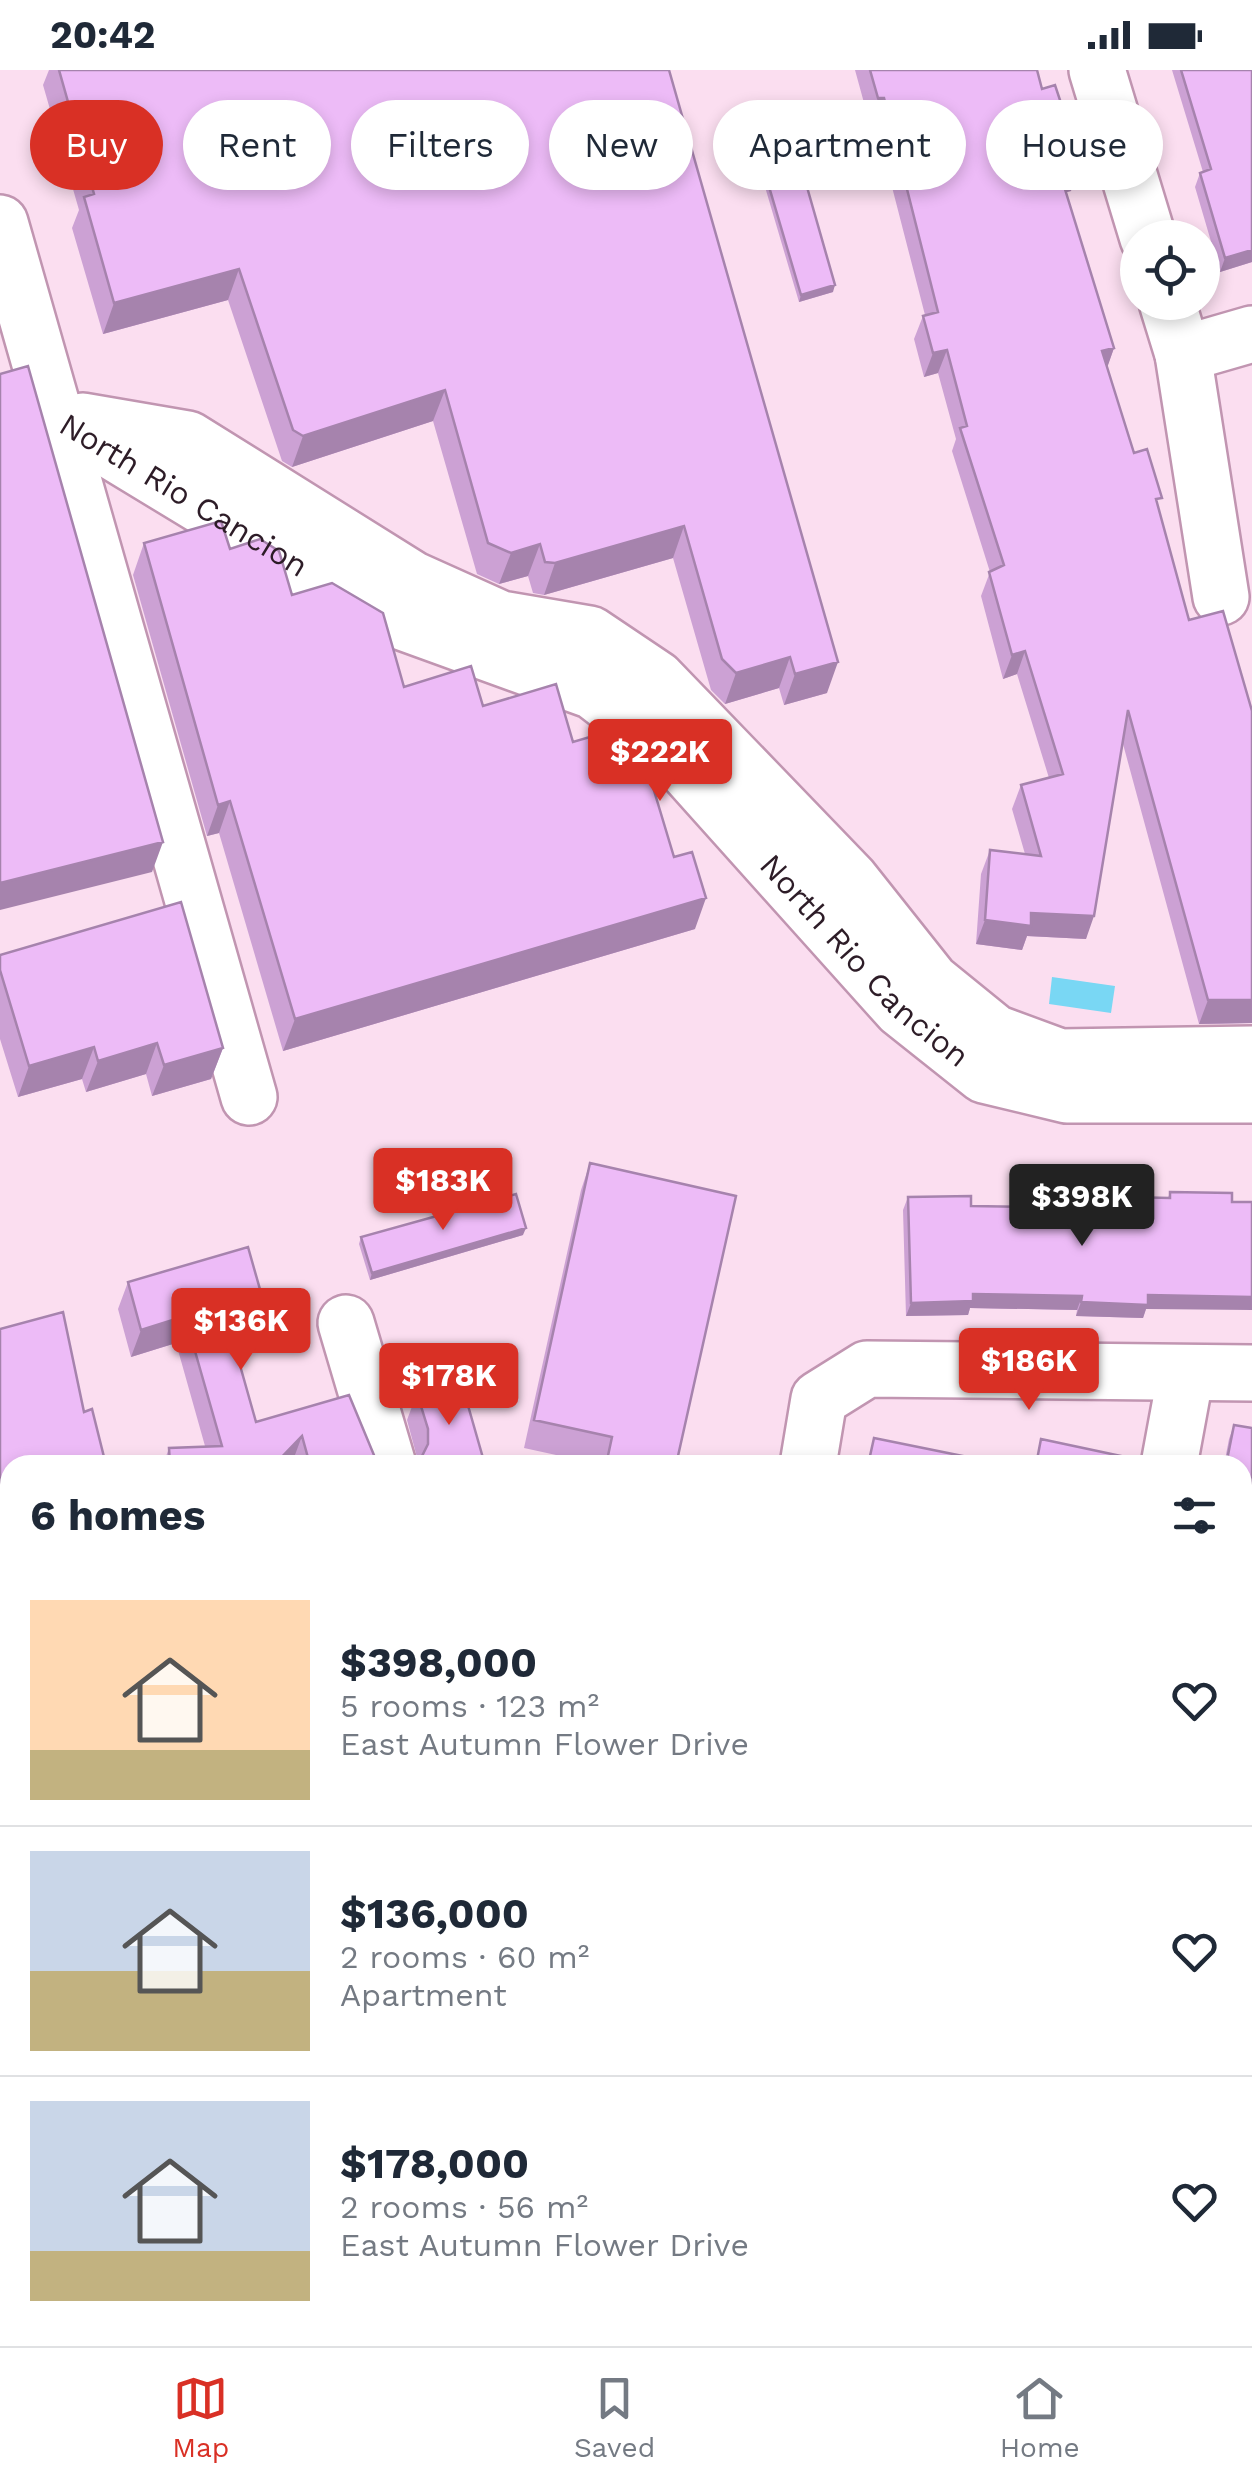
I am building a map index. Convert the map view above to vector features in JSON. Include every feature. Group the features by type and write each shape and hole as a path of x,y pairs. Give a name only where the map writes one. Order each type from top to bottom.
{"street":[{"path":"1097,70 1143,220"},
{"path":"0,223 13,320 54,416 249,1096"},
{"path":"1173,320 1183,354 1221,597"},
{"path":"1183,354 1252,334"},
{"name":"North Rio Cancion","path":"54,416 188,438 338,561 380,614 593,692 666,747 901,1009 984,1075 1067,1095 1252,1095"},
{"name":"North Rio Cancion","path":"338,561 412,579 501,619 590,634 657,679 850,879 931,982 995,1033 1060,1057 1252,1054"},
{"path":"346,1324 385,1455"},
{"path":"810,1455 820,1399 866,1368 1252,1373"},
{"path":"1170,1455 1186,1372"}],"water":[{"path":"1052,977 1115,986 1111,1013 1049,1004"}],"building":[{"path":"59,70 669,70 678,100 549,100 549,190 693,190 693,154 838,662 795,674 790,657 736,673 722,659 684,526 555,563 545,562 540,544 511,553 488,543 445,390 303,436 293,430 239,269 114,303 84,197 94,194 93,190 163,190 163,100 67,100"},
{"path":"870,70 1037,70 1042,89 1055,85 1060,100 986,100 986,190 1065,190 1114,348 1102,351 1134,453 1147,449 1162,498 1156,499 1189,620 1223,611 1252,711 1252,1000 1208,1000 1128,710 1094,916 1031,913 1031,926 985,920 990,850 1041,856 1021,785 1063,774 1025,651 1012,655 989,572 1004,565 960,428 967,426 947,350 933,353 923,316 938,312 907,190 966,190 966,100 878,98"},
{"path":"1181,70 1252,70 1252,250 1225,258 1220,220 1214,220 1200,173 1211,169"},
{"path":"770,190 808,190 835,285 801,295"},
{"path":"28,366 163,842 0,883 0,374"},
{"path":"221,521 230,549 260,539 279,551 292,595 332,583 383,613 404,687 471,666 483,706 556,684 573,742 634,724 674,857 692,852 706,898 295,1019 230,801 218,805 144,543"},
{"path":"181,902 223,1048 164,1065 157,1043 98,1061 94,1047 29,1066 0,970 0,955"},
{"path":"590,1163 736,1196 678,1455 608,1455 612,1437 534,1420"},
{"path":"1170,1192 1232,1193 1232,1202 1252,1202 1252,1297 1148,1295 1148,1305 1081,1302 1082,1296 973,1294 973,1301 911,1303 908,1197 971,1196 971,1206 1085,1208 1085,1196 1170,1198"},
{"path":"516,1194 526,1228 372,1273 361,1237"},
{"path":"248,1247 261,1293 223,1305 256,1422 349,1395 374,1455 307,1455 302,1436 284,1455 169,1455 169,1448 222,1446 185,1316 141,1330 128,1282"},
{"path":"63,1312 84,1412 92,1409 104,1455 0,1455 0,1329"},
{"path":"461,1381 482,1455 422,1455 428,1444 428,1429 417,1393"},
{"path":"1234,1425 1252,1428 1252,1455 1228,1455"},
{"path":"874,1438 958,1455 870,1455"},
{"path":"1041,1439 1116,1455 1038,1455"}]}
